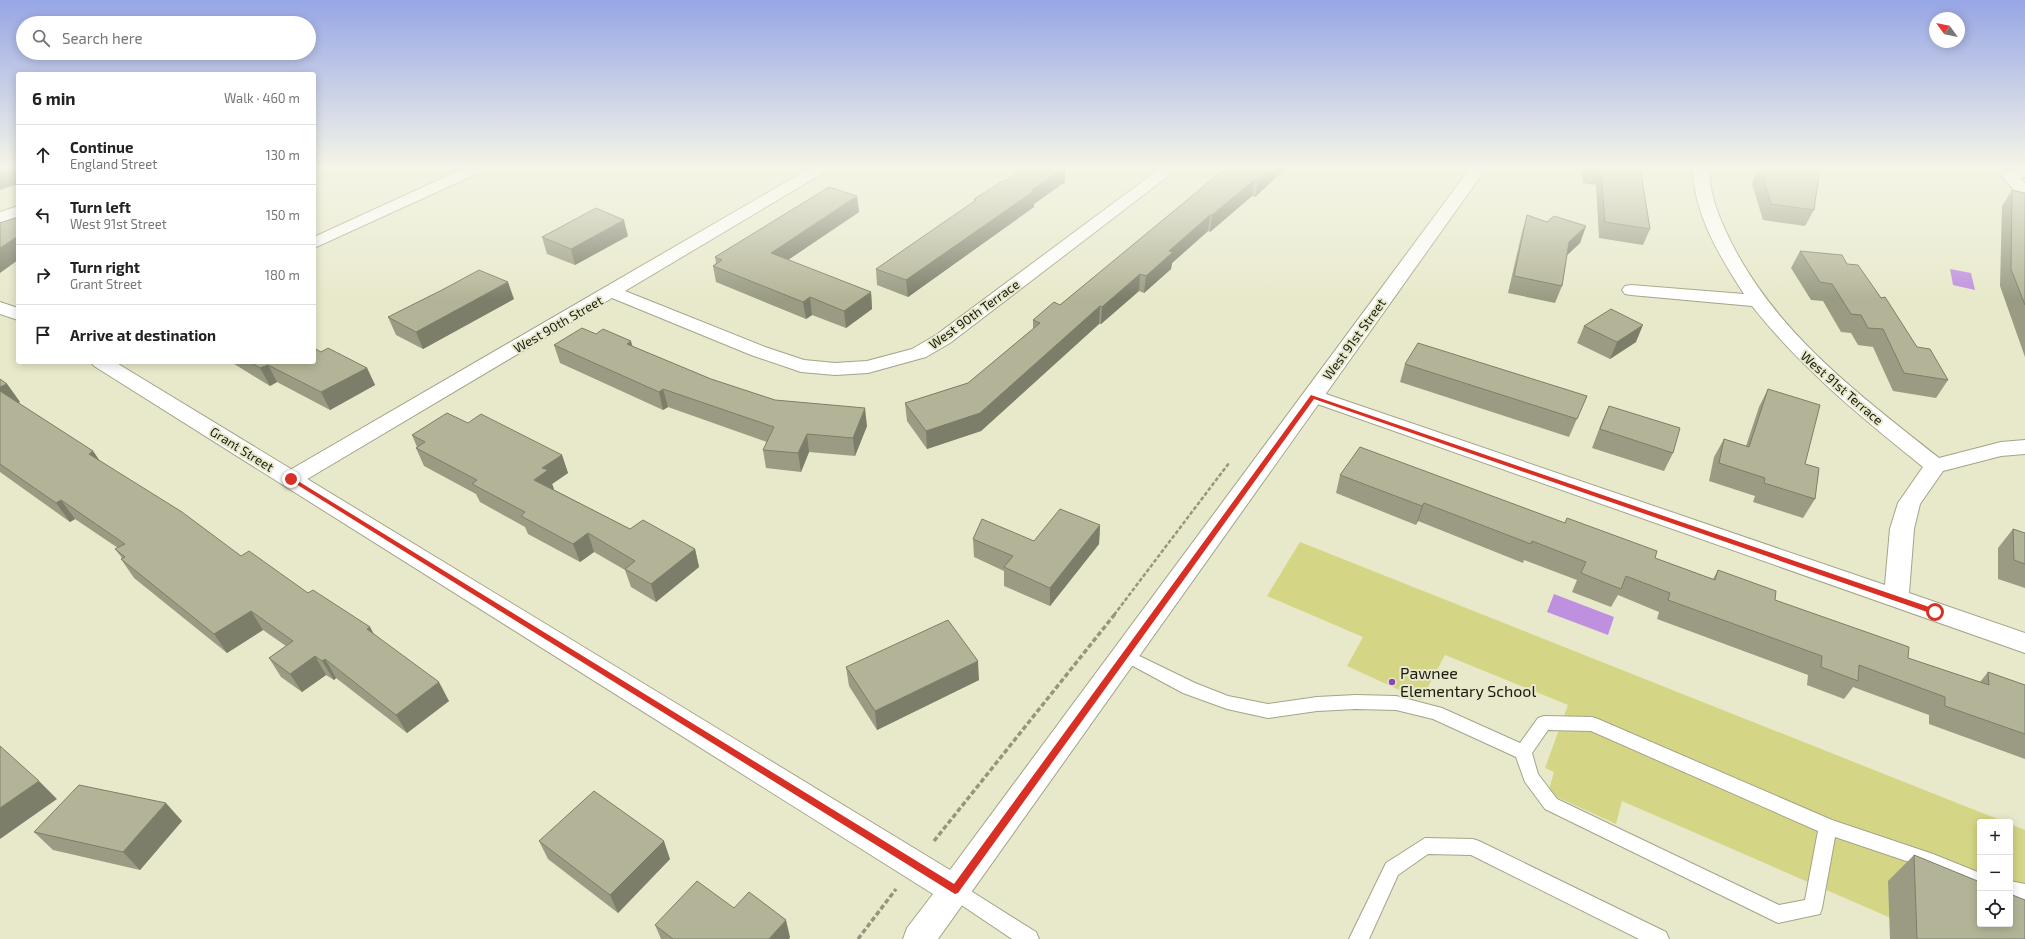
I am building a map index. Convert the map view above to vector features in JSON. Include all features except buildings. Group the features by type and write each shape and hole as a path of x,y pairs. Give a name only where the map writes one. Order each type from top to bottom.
{"street":[{"path":"316,242 384,211"},
{"name":"West 90th Street","path":"291,479 749,211"},
{"name":"West 90th Terrace","path":"612,292 758,351 801,366 835,369 868,367 919,353 943,339 1114,211"},
{"name":"West 91st Street","path":"919,939 1447,211"},
{"name":"West 91st Terrace","path":"1708,211 1724,250 1758,301 1796,348 1839,389 1936,466"},
{"path":"0,218 16,213"},
{"path":"1631,290 1758,301"},
{"path":"0,308 16,313"},
{"name":"Grant Street","path":"104,364 955,890"},
{"path":"1313,396 2025,643"},
{"path":"1896,598 1902,529 1909,503 1936,466 2001,449 2025,447"}],"lane":[{"path":"1125,655 1189,688 1227,702 1268,712 1317,704 1396,702 1436,713 1523,752 1531,777 1551,804 1778,914 1813,908 1828,827"},
{"path":"1523,752 1544,722 1592,724 1828,827 1933,862 1977,881"},
{"path":"1359,939 1392,869 1424,846 1473,847 1660,939"},
{"path":"955,890 1028,939"},
{"path":"2013,891 2025,893"}],"path":[{"path":"858,939 914,865 957,814 1093,642 1231,460"}],"green space":[{"path":"1300,542 1997,819 1977,819 1977,927 2013,927 2013,825 2025,830 2025,939 1939,939 1622,801 1616,824 1548,793 1554,772 1545,768 1568,705 1445,655 1421,700 1347,666 1363,637 1267,596"}],"shaded area":[{"path":"1950,269 1971,273 1975,290 1953,285"},
{"path":"1554,594 1614,617 1608,635 1547,612"}],"place":[{"name":"Pawnee Elementary School","path":"1392,682"}],"route":[{"path":"291,479 955,890 1313,396 1935,612"}]}
